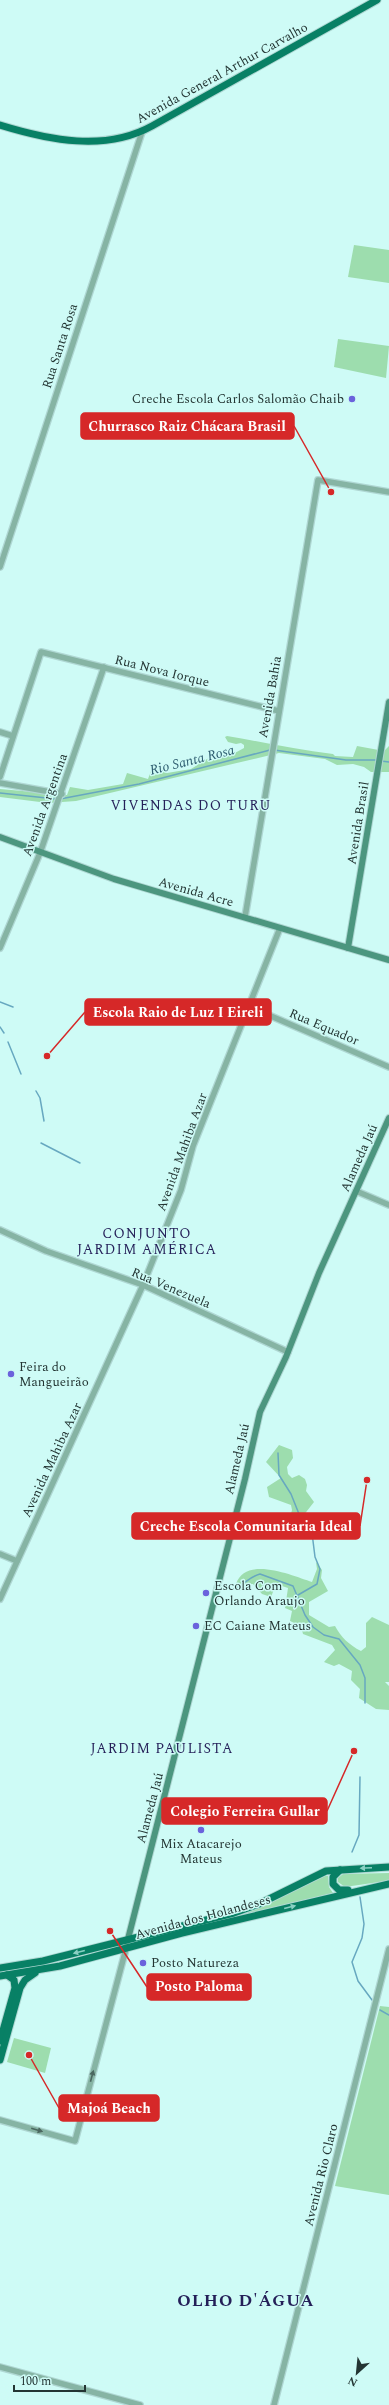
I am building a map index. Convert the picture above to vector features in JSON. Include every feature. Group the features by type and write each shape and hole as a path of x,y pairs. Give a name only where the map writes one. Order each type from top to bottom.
{"main road":[{"name":"Avenida General Arthur Carvalho","path":"0,125 44,137 69,141 116,139 142,132 377,0"},
{"name":"Avenida Brasil","path":"348,948 389,702"},
{"name":"Avenida Acre","path":"0,837 114,879 389,960"},
{"name":"Alameda Jaú","path":"128,1939 245,1479 258,1417 288,1352 319,1273 389,1118"},
{"name":"Avenida dos Holandeses","path":"0,1968 33,1964 251,1907 321,1873 342,1869 389,1867"},
{"path":"342,1869 334,1875 333,1886 340,1890 360,1890"},
{"name":"Avenida dos Holandeses","path":"4,1976 37,1972 360,1890 389,1884"},
{"path":"117,1942 126,1949"},
{"path":"0,2060 20,1988 28,1977 37,1972"},
{"path":"0,2041 15,1988 14,1980 4,1976"}],"street":[{"name":"Rua Santa Rosa","path":"0,567 142,132"},
{"name":"Avenida Bahia","path":"245,918 318,480 389,492"},
{"name":"Rua Nova Iorque","path":"13,736 40,652 279,711"},
{"name":"Avenida Argentina","path":"0,948 40,853 62,794 104,668"},
{"path":"0,732 13,736 0,777"},
{"path":"0,783 62,794"},
{"name":"Avenida Mahiba Azar","path":"0,1599 143,1285 181,1190 193,1146 250,1007 280,928"},
{"name":"Rua Equador","path":"250,1007 389,1067"},
{"path":"356,1191 389,1205"},
{"name":"Rua Venezuela","path":"0,1230 53,1254 143,1285 288,1352"},
{"path":"0,1554 17,1561"},
{"path":"0,2120 75,2141 128,1939"},
{"name":"Avenida Rio Claro","path":"274,2405 389,1949"},
{"path":"0,2367 140,2405"}],"green space":[{"path":"354,245 389,250 389,283 348,277"},
{"path":"338,339 389,346 386,378 334,367"},
{"path":"227,736 333,754 335,756 353,757 357,746 384,751 389,746 389,772 371,772 364,767 353,764 337,765 325,759 279,753 76,801 48,803 0,797 0,789 67,795 70,787 88,790 123,784 127,773 148,779 152,768 167,773 191,769 207,759 233,754 244,748 244,745 241,743 236,744 228,742 225,737"},
{"path":"279,1445 292,1450 293,1458 287,1467 288,1474 292,1478 299,1475 305,1479 307,1485 306,1491 314,1502 303,1516 322,1515 330,1521 333,1529 332,1533 326,1536 323,1528 313,1528 304,1532 287,1528 292,1510 291,1505 269,1497 267,1487 281,1478 266,1462"},
{"path":"316,1562 322,1570 321,1578 328,1591 309,1602 309,1615 329,1627 335,1626 346,1640 361,1651 366,1647 366,1623 372,1617 389,1625 389,1682 385,1682 389,1686 389,1710 376,1709 359,1698 360,1689 351,1680 352,1671 339,1664 334,1666 324,1662 335,1650 332,1645 303,1634 301,1626 290,1621 292,1611 285,1608 288,1588 276,1584 271,1597 262,1594 253,1584 249,1584 242,1591 239,1590 236,1584 241,1575 249,1571 259,1569 282,1572 312,1582 317,1569"},
{"path":"389,1873 389,1880 386,1881 345,1887 338,1882 338,1878 343,1874"},
{"path":"325,1876 328,1876 329,1887 333,1893 247,1914 248,1912"},
{"path":"380,2006 389,2007 389,2195 335,2186"},
{"path":"14,2038 51,2048 45,2073 7,2062"}],"waterway":[{"name":"Rio Santa Rosa","path":"60,799 139,784 270,750"},
{"name":"Rio Santa Rosa","path":"274,750 346,760 377,760"},
{"name":"Rio Santa Rosa","path":"381,761 389,762"},
{"name":"Rio Santa Rosa","path":"0,793 56,799"},
{"path":"0,1002 13,1007"},
{"path":"0,1027 4,1033"},
{"path":"8,1042 21,1074"},
{"path":"36,1091 40,1098 44,1121"},
{"path":"41,1143 80,1163"},
{"path":"278,1453 279,1475 291,1494 299,1514 312,1533 315,1557 320,1569 317,1584 298,1595"},
{"path":"230,1590 235,1589 252,1577 260,1574 293,1586 305,1615 313,1627 324,1635 339,1639 360,1665 365,1678 365,1703"},
{"path":"352,1852 359,1835 360,1777"},
{"path":"360,1897 364,1924 362,1938 352,1962 358,1981 372,2000"},
{"path":"380,2010 389,2015"}],"place":[{"name":"Creche Escola Carlos Salomão Chaib","path":"352,399"},
{"name":"Churrasco Raiz Chácara Brasil","path":"331,492"},
{"name":"Escola Raio de Luz I Eireli","path":"47,1056"},
{"name":"Feira do Mangueirão","path":"11,1374"},
{"name":"Creche Escola Comunitaria Ideal","path":"367,1480"},
{"name":"Escola Com Orlando Araujo","path":"206,1593"},
{"name":"EC Caiane Mateus","path":"196,1626"},
{"name":"Colegio Ferreira Gullar","path":"354,1751"},
{"name":"Mix Atacarejo Mateus","path":"201,1830"},
{"name":"Posto Paloma","path":"110,1931"},
{"name":"Posto Natureza","path":"143,1963"},
{"name":"Majoá Beach","path":"29,2055"}],"district":[{"name":"VIVENDAS DO TURU","path":"191,805"},
{"name":"CONJUNTO JARDIM AMÉRICA","path":"147,1242"},
{"name":"JARDIM PAULISTA","path":"162,1748"},
{"name":"OLHO D'ÁGUA","path":"246,2301"}]}
